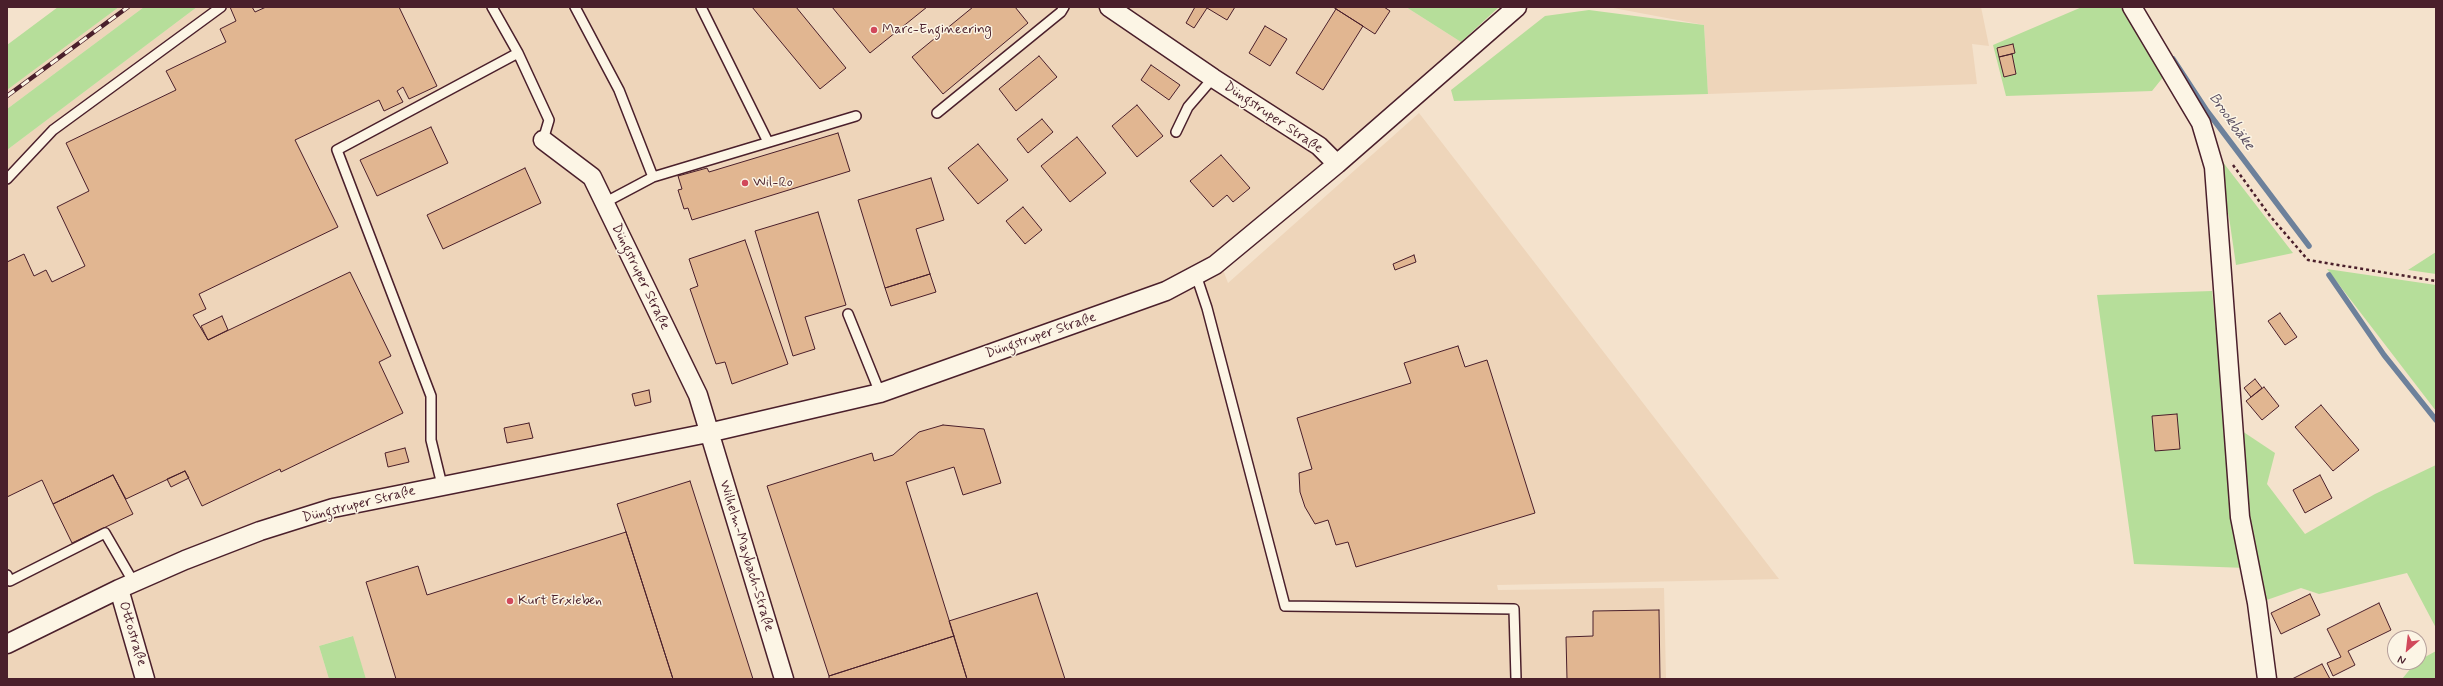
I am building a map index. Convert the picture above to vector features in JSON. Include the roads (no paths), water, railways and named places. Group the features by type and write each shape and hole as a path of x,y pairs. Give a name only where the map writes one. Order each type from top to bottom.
{"street":[{"name":"Düngstruper Straße","path":"1109,7 1213,78 1319,146 1337,164"},
{"name":"Düngstruper Straße","path":"7,644 127,586 185,560 260,532 333,508 708,433 880,393 1166,291 1215,266 1337,164 1517,7"},
{"path":"2132,7 2201,123 2214,167 2240,517 2257,603 2267,679"},
{"name":"Düngstruper Straße","path":"543,140 592,177 698,395 708,433"},
{"name":"Wilhelm-Maybach-Straße","path":"708,433 784,679"},
{"name":"Ottostraße","path":"127,586 145,679"}],"lane":[{"path":"7,179 54,130 221,7"},
{"path":"492,7 518,53 549,120 543,140"},
{"path":"575,7 619,90 653,177"},
{"path":"701,7 768,142"},
{"path":"937,113 1061,12 1064,7"},
{"path":"442,485 430,440 432,396 337,150 518,53"},
{"path":"1176,132 1188,107 1213,78"},
{"path":"604,203 653,177 856,116"},
{"path":"1196,275 1286,606 1514,609 1516,679"},
{"path":"848,314 880,393"},
{"path":"7,574 10,581 105,533 127,586"}],"waterway":[{"name":"Brookbäke","path":"2173,59 2207,111 2309,246"},
{"name":"Brookbäke","path":"2329,275 2384,355 2436,420"}],"railway":[{"path":"7,96 128,7"}],"place":[{"name":"Marc-Engineering","path":"874,30"},
{"name":"Wil-Ro","path":"745,183"},
{"name":"Kurt Erxleben","path":"510,601"}]}
